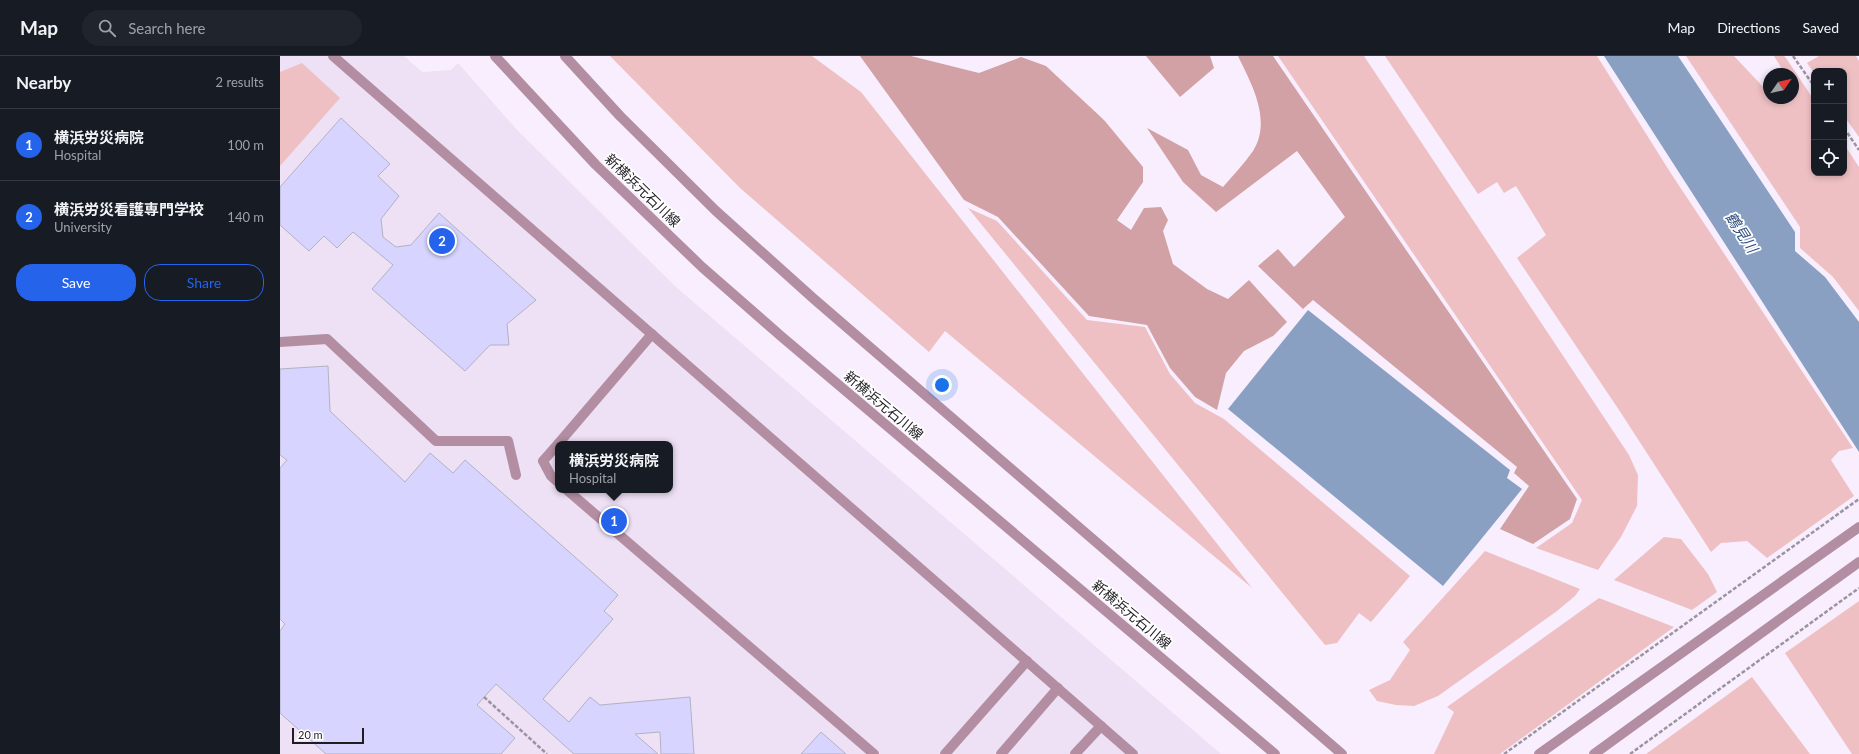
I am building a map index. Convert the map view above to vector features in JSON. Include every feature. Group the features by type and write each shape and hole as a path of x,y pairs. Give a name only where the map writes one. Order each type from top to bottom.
{"street":[{"path":"333,56 1134,754"},
{"name":"新横浜元石川線","path":"495,56 596,165 702,267 782,337 1275,754"},
{"path":"565,56 620,116 716,211 814,300 1342,754"},
{"path":"561,441 652,334"},
{"path":"280,342 327,339 436,441 508,441 516,475"},
{"path":"555,448 544,461 551,476 555,479"},
{"path":"570,493 874,754"},
{"path":"1539,754 1859,527"},
{"path":"1594,754 1859,562"},
{"path":"945,754 1027,661"},
{"path":"1002,754 1058,688"},
{"path":"1075,754 1101,726"}],"path":[{"path":"1793,56 1811,82"},
{"path":"1847,132 1859,150"},
{"path":"1504,754 1859,499"},
{"path":"1630,754 1859,588"},
{"path":"484,697 547,754"}],"shaded area":[{"path":"280,56 404,56 422,72 451,70 458,63 517,130 677,288 1221,754 280,754"},
{"path":"610,56 812,56 861,92 1252,588 945,331 929,352 740,188"},
{"path":"860,56 911,56 979,73 1021,57 1046,66 1104,120 1143,167 1143,182 1117,220 1131,230 1144,208 1161,207 1168,220 1163,231 1173,264 1207,289 1228,299 1249,280 1287,322 1273,336 1244,351 1226,373 1217,410 1195,397 1170,368 1147,325 1089,316 998,217 964,200"},
{"path":"1146,56 1210,56 1214,68 1180,97"},
{"path":"1238,56 1273,56 1577,499 1570,519 1533,544 1500,529 1529,486 1514,473 1517,467 1313,300 1303,309 1258,266 1278,249 1294,267 1345,217 1297,151 1216,212 1183,182 1147,128 1188,150 1201,175 1223,187 1253,151 1261,127 1258,103"},
{"path":"1278,56 1364,56 1629,455 1638,475 1637,506 1621,537 1598,570 1536,548 1572,523 1582,500"},
{"path":"1385,56 1597,56 1672,175 1853,448 1839,451 1831,460 1854,496 1767,558 1747,541 1721,543 1711,552 1619,410 1517,258 1546,235 1516,186 1504,193 1497,182 1478,194"},
{"path":"1686,56 1734,56 1763,87 1763,104 1799,104 1799,78 1811,96 1811,176 1847,176 1847,149 1859,167 1859,311 1833,277 1800,248 1800,227"},
{"path":"1774,56 1784,56 1793,68 1781,68"},
{"path":"1819,56 1856,56 1859,61 1859,137 1847,120 1847,68 1811,69 1807,63"},
{"path":"302,63 340,98 280,166 280,72"},
{"path":"968,208 997,221 1087,320 1145,327 1170,374 1195,403 1224,419 1410,576 1371,622 1359,613 1337,643 1325,645"},
{"path":"1664,537 1681,539 1708,574 1717,592 1692,610 1614,580"},
{"path":"1485,551 1580,589 1575,596 1557,611 1438,696 1414,706 1396,705 1377,701 1369,690 1390,680 1410,650 1403,642"},
{"path":"1599,598 1674,627 1500,754 1434,754 1454,712 1447,707"},
{"path":"1859,601 1859,754 1852,754 1785,653"},
{"path":"1752,677 1810,754 1646,754"}],"water":[{"name":"鶴見川","path":"1604,56 1678,56 1795,232 1795,251 1825,277 1859,322 1859,452"},
{"path":"1308,310 1510,470 1507,478 1522,489 1443,586 1228,409"}],"building":[{"path":"341,118 390,164 378,176 399,196 381,219 383,237 396,247 411,245 439,213 536,300 507,324 509,345 490,345 465,371 372,289 393,265 353,232 337,248 324,236 309,251 280,225 280,187"},
{"path":"328,366 330,411 405,482 430,453 453,473 465,460 618,595 604,611 613,619 543,699 569,722 590,697 600,705 690,697 694,754 661,754 660,732 635,734 658,754 574,754 496,684 477,705 515,738 501,754 326,754 280,713 280,631 285,624 280,619 280,468 287,460 280,455 280,369"},
{"path":"821,732 846,754 801,754"}],"place":[{"name":"横浜労災看護専門学校","path":"442,241"},
{"name":"横浜労災病院","path":"614,521"}]}
